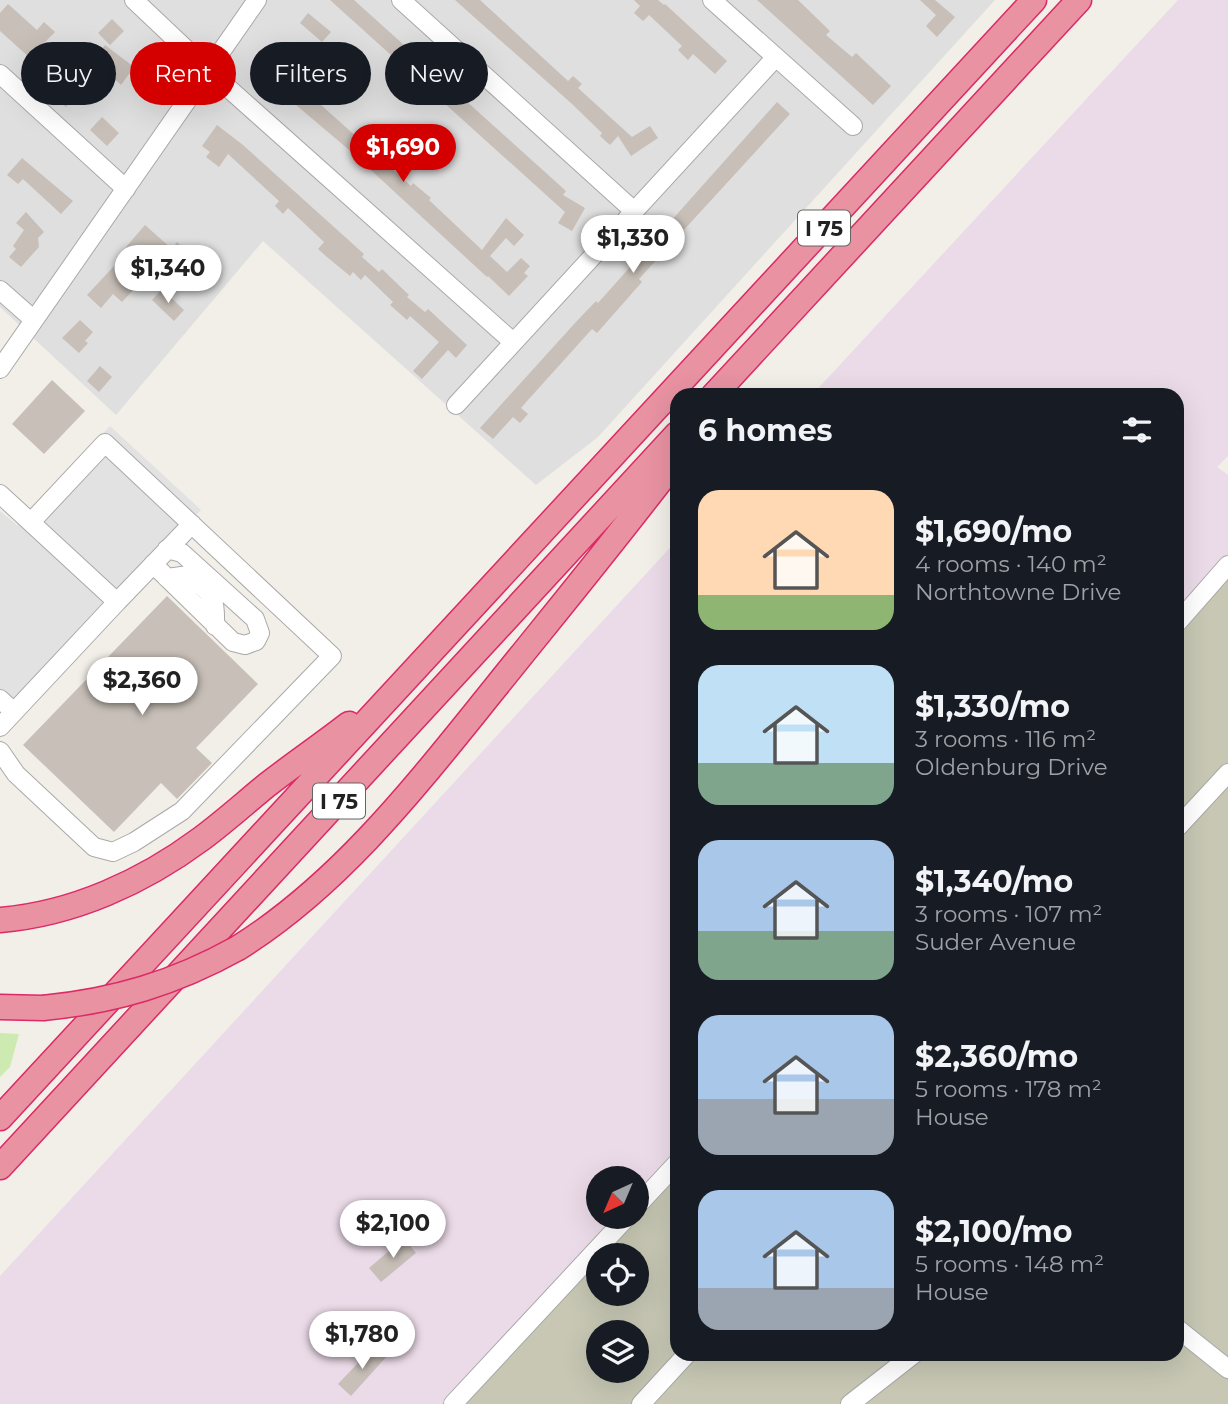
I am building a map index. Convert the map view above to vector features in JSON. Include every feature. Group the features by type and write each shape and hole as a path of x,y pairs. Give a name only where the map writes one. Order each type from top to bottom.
{"highway":[{"name":"I 75","path":"675,388 1034,0"},
{"name":"I 75","path":"720,388 1079,0"},
{"path":"733,388 796,306"},
{"name":"I 75","path":"0,1118 670,393"},
{"name":"I 75","path":"0,1167 670,442"},
{"path":"0,1007 43,1008 104,1000 144,989 196,970 239,948 294,909 331,876 371,834 471,716 670,469"},
{"path":"0,920 49,912 88,900 154,870 216,828 397,688"}],"street":[{"path":"134,0 178,42"},
{"path":"228,42 257,0"},
{"path":"401,0 635,211"},
{"path":"712,0 853,126"},
{"path":"456,405 776,57"},
{"path":"0,74 126,188"},
{"path":"236,95 513,342"},
{"path":"0,369 184,105"},
{"path":"0,290 34,320"},
{"path":"3,762 94,848 113,852 134,842 182,811 332,656 105,443 30,522"},
{"path":"0,494 117,602"},
{"path":"0,727 192,524"},
{"path":"153,564 167,579 189,575 210,594 216,605 215,626 233,642 245,645 256,641 260,633 255,619 182,553 167,549"},
{"path":"1184,615 1228,565"},
{"path":"0,699 14,712"},
{"path":"1184,821 1228,773"},
{"path":"649,1193 670,1171"},
{"path":"453,1404 616,1229"},
{"path":"1184,1334 1228,1369"},
{"path":"641,1404 681,1361"},
{"path":"850,1404 905,1361"}],"shaded area":[{"path":"0,0 995,0 598,437 536,485 263,241 116,415 0,307"},
{"path":"1178,0 1228,0 1228,456 1217,467 1228,475 1228,565 1184,615 1184,388 818,388"},
{"path":"110,426 201,510 0,716 0,511 17,525"},
{"path":"670,548 670,1171 649,1193 649,1166 586,1166 586,1229 616,1229 603,1243 586,1243 586,1261 453,1404 0,1404 0,1276"},
{"path":"1228,563 1228,1404 452,1404 586,1258 586,1306 649,1306 649,1243 600,1243 613,1229 649,1229 649,1190 670,1168 670,1361 1184,1361 1184,611"}],"green space":[{"path":"0,1033 19,1034 10,1067 0,1077"}],"building":[{"path":"330,0 354,0 401,42 385,42 385,50"},
{"path":"455,0 480,0 568,81 573,76 582,84 578,88 632,137 650,126 658,138 631,156 618,136 610,145 600,136 602,133 572,104"},
{"path":"634,0 658,0 665,4 727,61 715,74 693,54 688,60 678,50 682,46 649,15 643,21 634,13 640,6"},
{"path":"757,0 798,0 830,31 826,35 852,57 856,53 891,86 873,105"},
{"path":"920,0 935,0 955,17 937,37 926,26 936,15"},
{"path":"8,4 37,30 44,22 55,32 45,42 21,42 21,50 0,31 0,13"},
{"path":"308,13 331,32 322,42 300,23"},
{"path":"112,19 124,31 113,42 107,42 98,33"},
{"path":"116,53 130,64 130,73 121,85 116,80"},
{"path":"777,102 790,114 639,279 642,282 597,333 592,329 521,408 528,414 520,423 513,417 493,439 480,428 575,323 596,301 598,303"},
{"path":"296,105 321,105 411,186 413,183 431,198 429,200 482,250 506,218 524,235 514,246 506,238 490,256 507,272 521,258 530,266 524,273 528,276 509,296"},
{"path":"446,105 471,105 566,191 563,195 585,208 572,231 558,223 565,212"},
{"path":"102,117 119,133 107,146 90,130"},
{"path":"217,125 243,145 364,254 362,257 379,272 382,269 409,295 407,297 425,312 428,309 467,345 456,358 448,350 422,379 413,371 439,342 410,316 407,320 390,305 393,302 365,275 361,280 353,272 350,276 318,249 324,242 288,208 283,214 275,206 279,201 228,154 219,167 206,157 210,152 202,146"},
{"path":"22,158 73,201 61,214 23,179 18,184 7,175"},
{"path":"26,212 44,232 38,238 39,247 21,267 9,257 16,249 13,246 24,230 16,223"},
{"path":"145,225 172,249 177,242 189,254 177,267 156,248 153,251 150,249 133,267 136,269 127,279 136,287 122,302 113,294 101,308 87,295 129,250 126,247"},
{"path":"162,289 184,310 174,321 152,300"},
{"path":"80,320 93,332 79,353 62,338"},
{"path":"100,366 112,377 99,392 87,381"},
{"path":"52,380 85,411 44,454 12,424"},
{"path":"167,596 258,684 196,748 212,763 177,799 161,783 114,832 23,745"},
{"path":"404,1238 416,1253 381,1282 369,1268"},
{"path":"375,1345 387,1356 351,1396 338,1384"}]}
